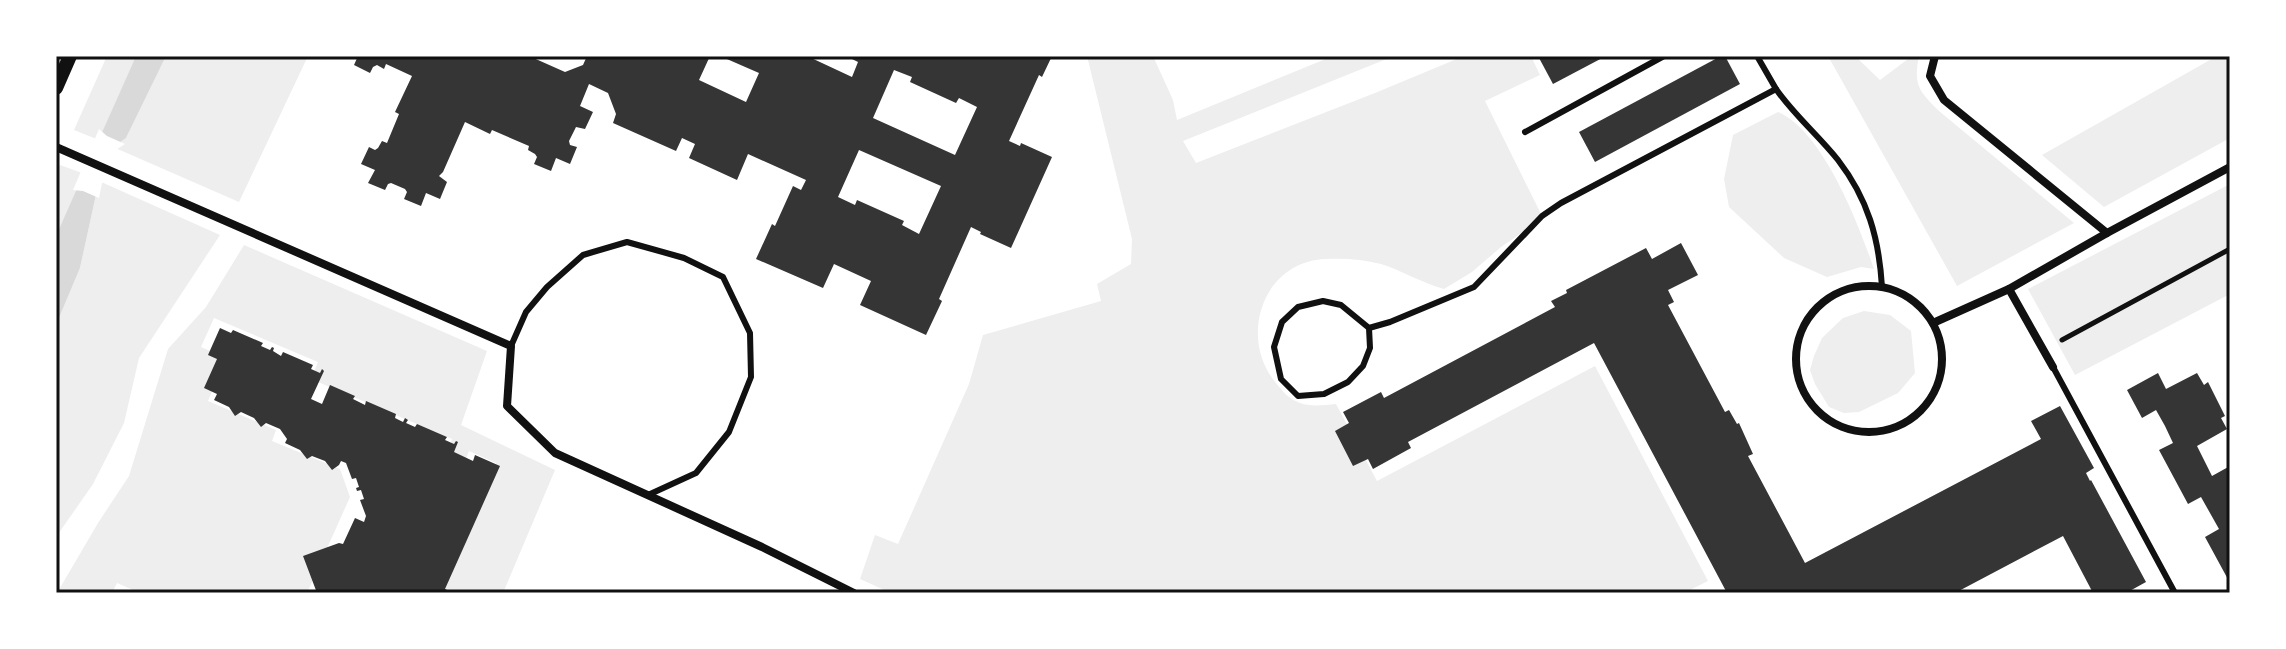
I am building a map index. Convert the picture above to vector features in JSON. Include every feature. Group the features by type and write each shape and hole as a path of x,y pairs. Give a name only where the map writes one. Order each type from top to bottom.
{"street":[{"path":"56,88 70,56"},
{"path":"1935,56 1930,76 1944,100 2107,233"},
{"path":"56,147 511,346 507,406 555,453 762,547 854,593"},
{"path":"1933,323 2009,289 2230,167"},
{"path":"1853,287 1882,287 1899,292 1919,305 1933,323 1941,347 1942,371 1933,395 1917,414 1897,427 1873,432 1848,429 1826,419 1809,401 1799,379 1796,354 1801,331 1813,311 1831,296 1853,287"},
{"path":"2009,289 2053,367"}],"lane":[{"path":"1525,132 1664,56"},
{"path":"1757,56 1787,105 1837,159 1854,183 1876,236 1882,287"},
{"path":"1369,328 1474,287 1542,216 1561,203 1776,89"},
{"path":"511,346 526,312 547,287 583,255 627,242 684,258 723,277 750,333 751,377 729,432 696,473 648,495"},
{"path":"1323,301 1341,305 1369,328 1367,357 1348,382 1324,394 1298,396 1281,379 1274,347 1282,322 1298,307 1323,301"},
{"path":"2053,367 2175,593"}],"path":[{"path":"2043,350 2230,249"}],"shaded area":[{"path":"107,56 136,56 99,140 74,130"},
{"path":"136,56 166,56 126,138 113,147 99,181 80,268 56,325 56,236"},
{"path":"166,56 308,56 239,202 113,147 126,138"},
{"path":"1087,56 1153,56 1173,100 1177,120 1333,56 1394,56 1183,141 1196,163 1464,56 1531,56 1540,75 1485,101 1543,218 1472,272 1444,289 1367,261 1325,259 1303,263 1285,273 1263,305 1258,325 1259,345 1265,365 1286,395 1300,403 1336,404 1377,481 1595,366 1708,581 1684,593 891,593 860,579 875,535 898,544 969,384 983,335 1101,301 1097,284 1131,264 1132,239"},
{"path":"1828,56 1855,56 1880,80 1912,56 1919,56 1917,81 1932,104 2074,223 1957,286"},
{"path":"2217,56 2230,56 2230,138 2104,207 2042,155"},
{"path":"1778,112 1810,138 1824,158 1849,205 1874,269 1861,267 1827,277 1784,258 1729,207 1724,179 1733,135"},
{"path":"60,165 85,174 56,236 56,174"},
{"path":"99,181 220,235 139,358 124,423 93,484 56,537 56,325 80,268"},
{"path":"2230,184 2230,294 2075,375 2028,289"},
{"path":"244,245 487,351 461,425 555,470 503,593 450,593 443,590 496,463 469,451 465,461 447,453 452,439 311,379 318,362 214,318 201,347 226,358 208,401 276,430 272,441 340,469 350,497 307,593 140,593 117,583 112,593 57,593 129,476 168,349 206,307"},
{"path":"1864,311 1890,315 1911,331 1915,373 1898,393 1859,412 1844,413 1829,407 1810,370 1822,338 1843,318"}],"pier":[{"path":"99,129 125,144 116,150 99,198 73,190"}],"building":[{"path":"358,56 529,56 565,72 583,65 587,56 710,56 699,80 746,102 759,73 720,56 807,56 852,77 858,62 851,56 1052,56 1042,77 1039,75 1009,141 1052,157 1011,248 971,227 926,335 860,305 871,281 834,264 823,288 756,259 793,186 801,190 806,180 748,154 737,180 689,158 695,144 682,138 676,151 613,123 616,114 608,93 589,84 580,106 593,112 585,129 576,127 569,141 570,145 577,147 570,164 556,158 551,171 534,164 537,157 528,150 529,146 492,130 490,134 465,122 439,176 447,182 440,199 426,193 421,206 404,199 405,189 391,183 385,190 368,183 375,170 361,164 369,147 375,150 382,141 387,143 399,114 395,112 412,76 386,64 384,69 377,65 373,67 370,73 354,65","holes":["894,70 912,77 910,82 956,103 959,98 977,107 955,155 873,118","859,150 941,186 919,234 902,225 904,221 857,200 855,205 838,197"]},
{"path":"1538,56 1606,56 1553,84"},
{"path":"1725,56 1740,84 1595,162 1579,132"},
{"path":"1681,243 1698,275 1668,290 1674,302 1668,305 1725,412 1729,410 1739,423 1753,454 1748,456 1805,563 2041,439 2031,421 2060,406 2094,468 2086,473 2146,582 2126,593 2093,593 2063,536 1955,593 1727,593 1594,343 1408,442 1411,448 1373,469 1368,459 1353,466 1335,431 1349,423 1343,412 1381,392 1384,398 1555,307 1551,301 1567,293 1566,290 1646,248 1652,259"},
{"path":"220,328 263,343 261,346 270,350 272,347 281,356 283,352 313,365 311,369 320,373 322,369 324,371 311,399 322,404 330,385 355,396 353,399 365,405 366,401 396,414 395,418 403,422 405,418 408,420 406,423 415,427 417,424 447,437 445,440 454,444 458,442 454,452 473,461 475,455 500,466 445,589 454,593 317,593 303,556 343,544 355,518 364,522 366,516 360,500 364,499 361,490 357,491 356,478 352,479 346,463 341,461 332,470 325,461 312,456 307,459 300,450 285,443 287,439 280,429 266,423 261,427 254,418 241,412 235,416 229,407 214,400 217,394 204,388 217,359 208,355"},
{"path":"2158,373 2166,389 2197,373 2204,385 2208,382 2225,416 2221,418 2227,429 2197,446 2212,476 2230,466 2230,583 2205,537 2219,529 2201,497 2188,504 2159,450 2173,443 2165,426 2156,410 2142,418 2127,390"}]}
